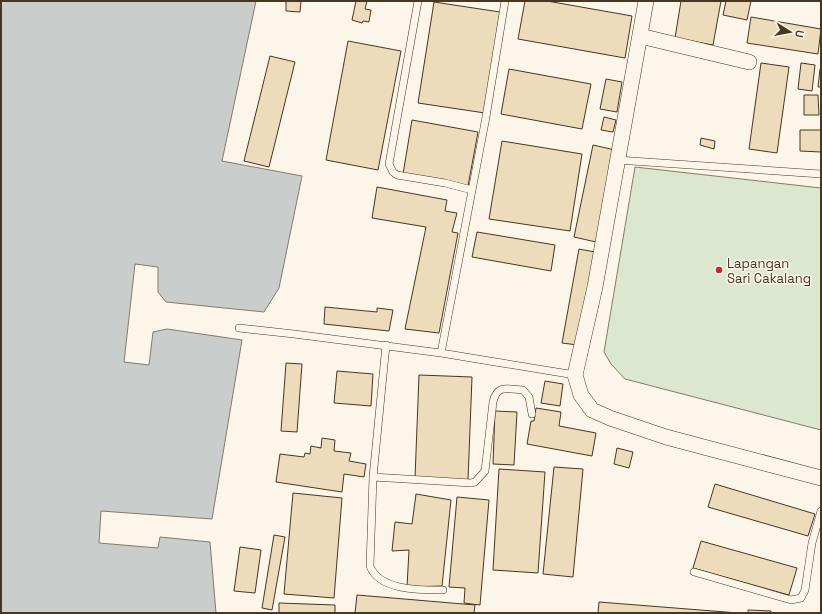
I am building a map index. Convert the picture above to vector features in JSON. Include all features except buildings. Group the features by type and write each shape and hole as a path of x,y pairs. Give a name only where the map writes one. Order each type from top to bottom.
{"street":[{"path":"646,1 595,287 575,375 581,395 592,410 610,418 666,437 821,478"},
{"path":"640,36 749,62"}],"lane":[{"path":"418,1 389,164 393,172 397,175 445,183 472,190"},
{"path":"441,353 486,117 505,1"},
{"path":"617,160 821,174"},
{"path":"239,328 386,345 575,375"},
{"path":"386,345 373,477 370,566 372,572 379,578 400,587 421,590 444,590"},
{"path":"373,477 471,483 476,482 485,471 493,402 497,391 502,389 523,390 529,397 532,414"},
{"path":"694,572 791,600 801,598 805,590 812,543 821,511"}],"green space":[{"name":"Lapangan Sari Cakalang","path":"635,167 821,188 821,430 625,379 611,364 604,352"}],"shaded area":[{"path":"1,1 256,1 222,161 302,176 279,288 264,312 166,302 158,292 158,267 135,264 124,362 149,365 153,332 167,329 242,340 212,519 101,511 99,543 158,548 160,537 210,542 216,613 1,613"}],"place":[{"name":"Lapangan Sari Cakalang","path":"719,270"}]}
